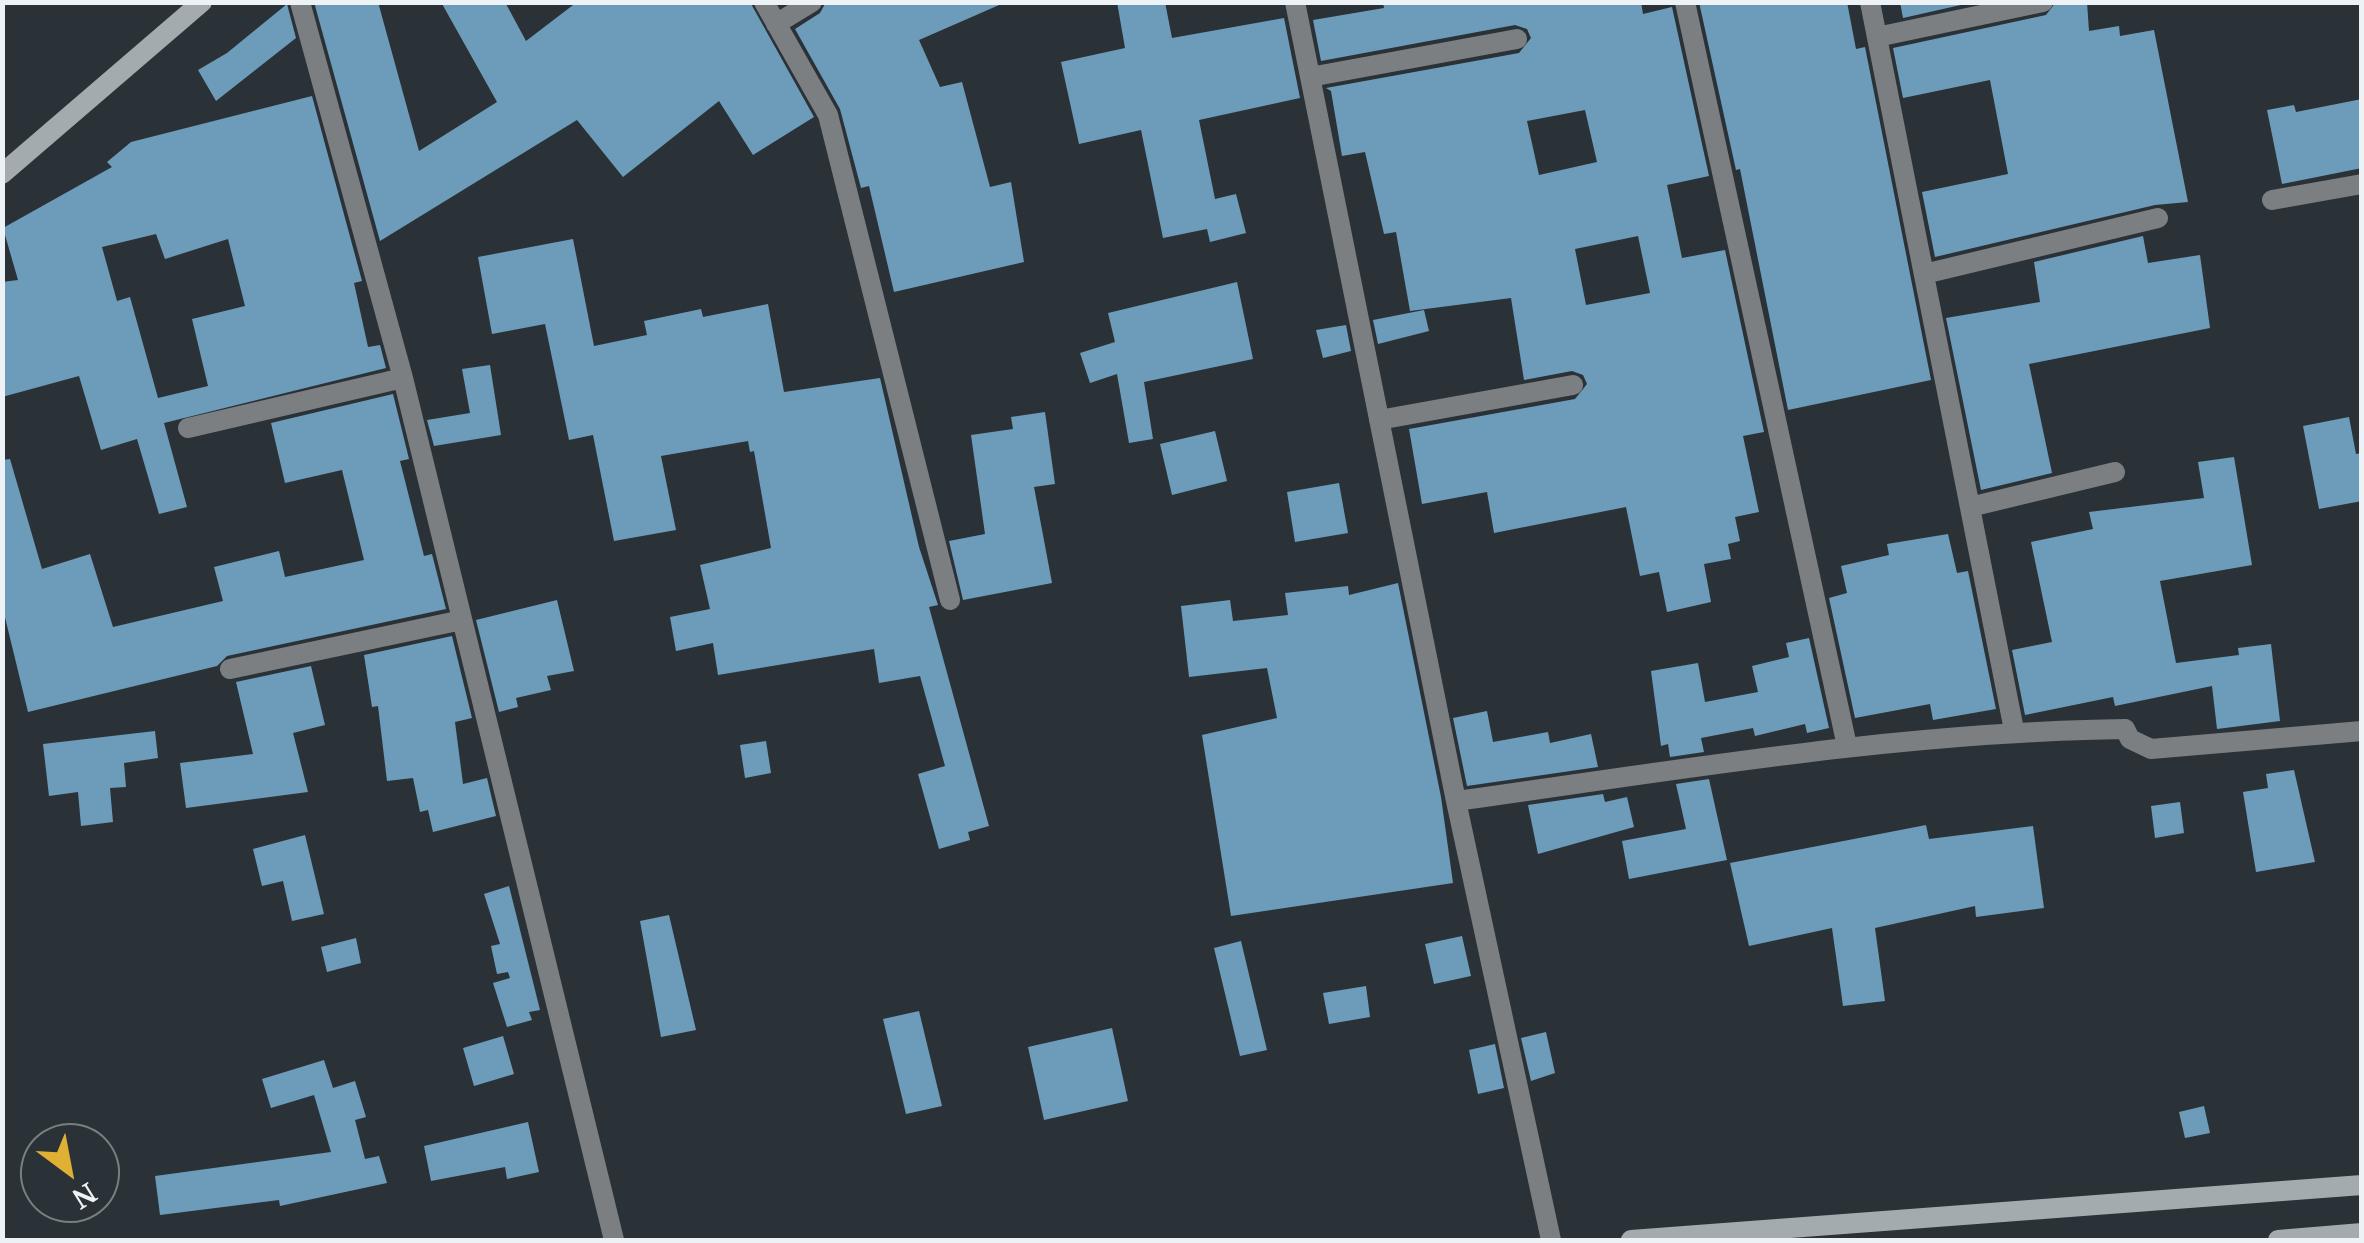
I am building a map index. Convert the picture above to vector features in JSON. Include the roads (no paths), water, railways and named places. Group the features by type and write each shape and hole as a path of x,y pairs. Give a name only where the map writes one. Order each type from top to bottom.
{"main road":[{"path":"2,174 202,2"},
{"path":"1631,1240 2362,1185"},
{"path":"2278,1240 2362,1233"}],"street":[{"path":"300,2 403,378 614,1240"},
{"path":"764,2 828,115 950,600"},
{"path":"776,24 812,2"},
{"path":"1295,2 1456,802 1551,1240"},
{"path":"1684,2 1847,746"},
{"path":"1870,2 2014,730"},
{"path":"1877,37 2043,2"},
{"path":"1310,76 1517,39"},
{"path":"2272,200 2362,184"},
{"path":"1924,274 2158,218"},
{"path":"188,428 403,378"},
{"path":"1380,420 1572,385"},
{"path":"1970,507 2115,472"},
{"path":"230,670 462,620"},
{"path":"1456,802 1847,746 2014,730 2125,729 2130,740 2151,750 2362,731"}]}
